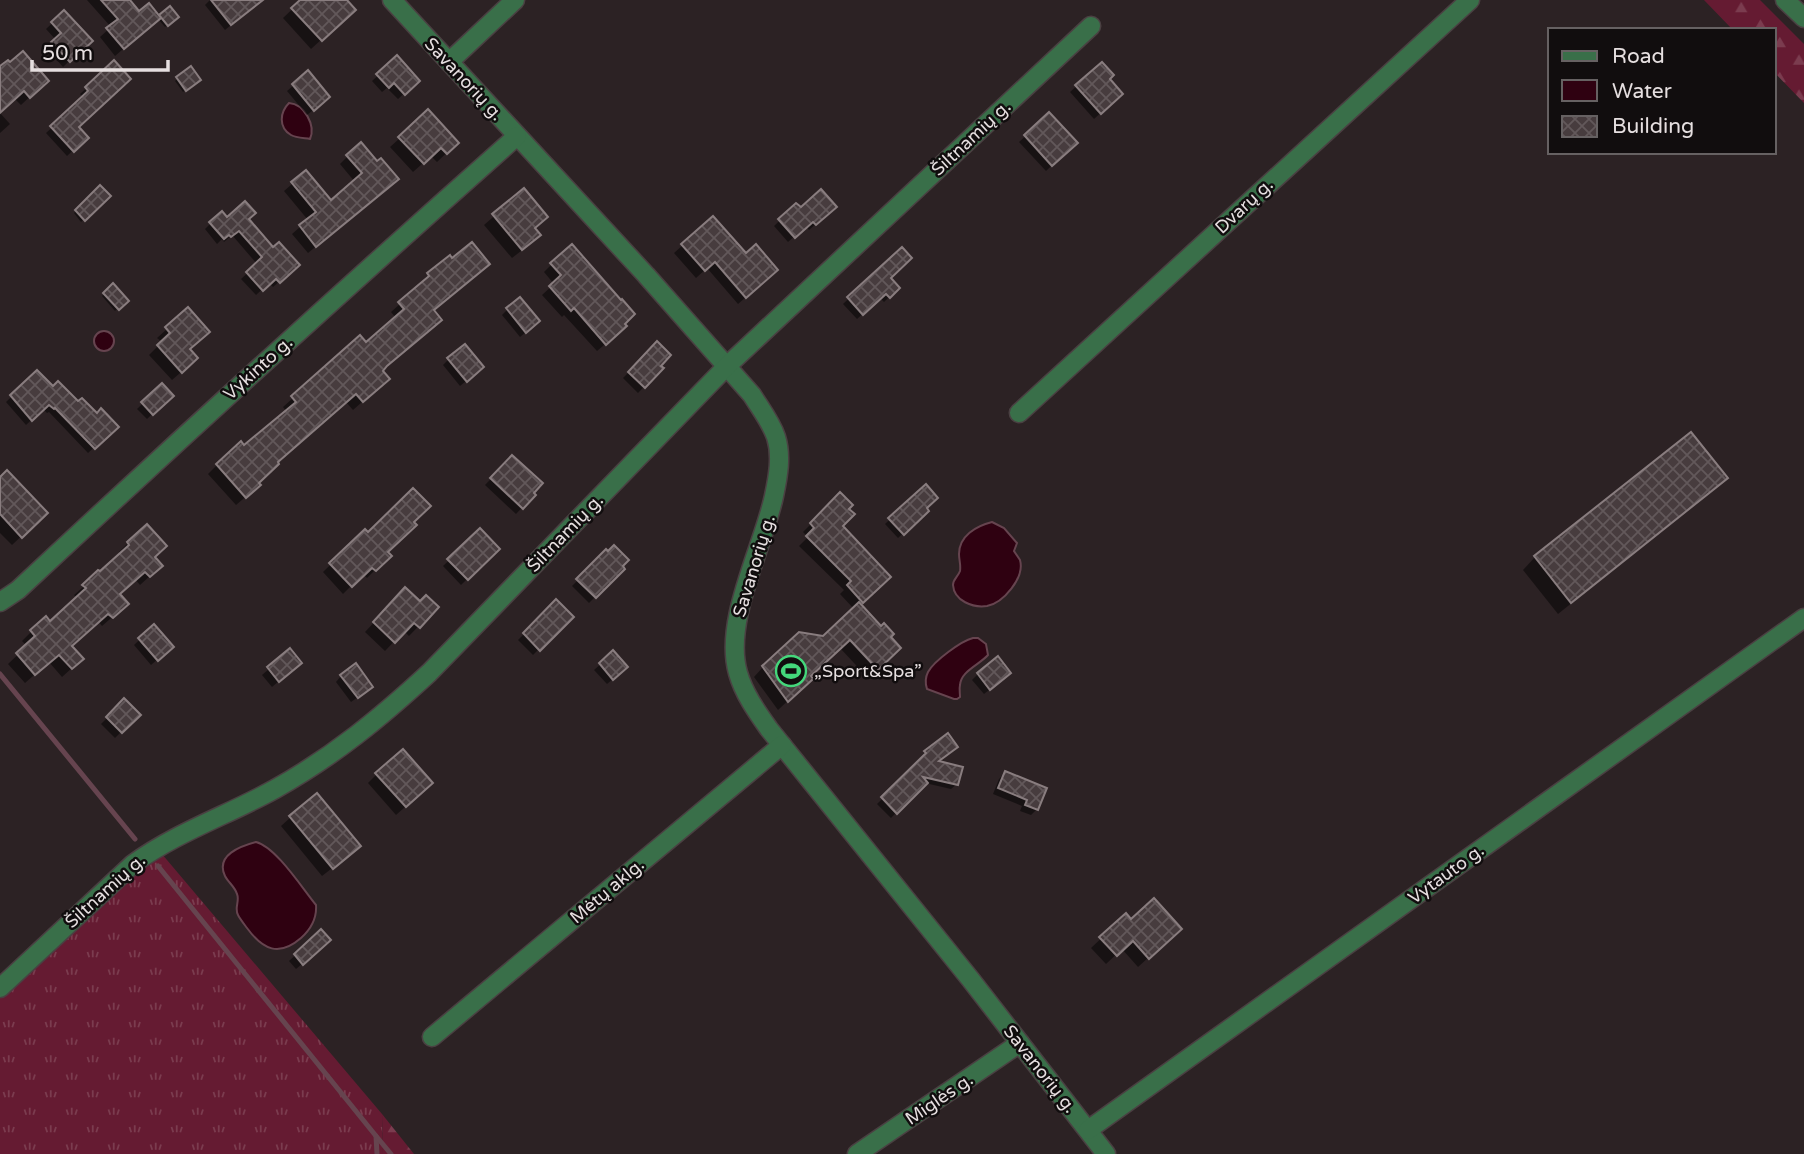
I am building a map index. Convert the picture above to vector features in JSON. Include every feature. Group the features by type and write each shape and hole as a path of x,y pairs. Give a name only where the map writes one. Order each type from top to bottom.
{"street":[{"name":"Savanorių g.","path":"392,0 646,275 752,395 766,417 776,438 779,461 777,482 772,508 737,616 735,643 738,672 749,700 1105,1154"},
{"path":"449,62 514,0"},
{"name":"Dvarų g.","path":"1019,413 1469,0"},
{"path":"1785,0 1804,18"},
{"name":"Šiltnamių g.","path":"0,988 148,852 275,788 353,739 388,711 429,673 727,366 1091,26"},
{"name":"Vykinto g.","path":"0,602 18,590 193,427 517,136"},
{"name":"Vytauto g.","path":"1087,1130 1804,618"},
{"name":"Mėtų aklg.","path":"432,1037 782,745"},
{"name":"Miglės g.","path":"857,1154 1020,1043"}],"green space":[{"path":"1704,0 1760,0 1804,44 1804,103 1776,74 1776,28 1731,28"},
{"path":"156,847 382,1114 383,1154 0,1154 0,988"},
{"path":"382,1114 414,1154 383,1154"}],"water":[{"path":"289,103 299,107 307,116 311,128 310,139 293,136 284,128 282,115"},
{"path":"104,331 111,334 114,341 111,348 104,351 97,348 94,341 97,334"},
{"path":"992,522 1004,528 1017,543 1014,551 1021,567 1016,582 1006,595 993,604 976,606 957,595 953,583 960,571 959,554 965,537 980,526"},
{"path":"973,638 986,644 988,655 961,680 960,697 954,699 927,689 926,678 931,668 955,647"},
{"path":"256,842 264,845 280,860 316,905 310,927 301,938 286,948 265,946 253,936 237,912 236,891 223,869 226,857 243,846"}],"building":[{"path":"101,0 130,0 139,11 149,3 161,18 124,49 106,28 118,19"},
{"path":"211,0 263,0 231,25"},
{"path":"300,0 347,0 356,10 322,41 291,8"},
{"path":"170,6 179,17 168,26 159,15"},
{"path":"64,10 93,41 70,62 51,42 61,33 51,22"},
{"path":"23,51 49,81 30,98 24,91 0,113 0,66 8,60 10,62"},
{"path":"397,55 420,81 405,95 394,83 389,88 376,74"},
{"path":"114,60 131,79 79,127 89,138 74,152 50,126 88,91 85,87"},
{"path":"1102,62 1114,75 1110,79 1123,94 1101,114 1075,85"},
{"path":"191,66 201,80 186,91 176,77"},
{"path":"308,70 330,97 314,111 292,84"},
{"path":"428,109 459,143 447,154 441,148 424,164 398,137"},
{"path":"1049,112 1078,143 1052,166 1024,135"},
{"path":"361,142 377,161 381,158 399,179 316,247 299,225 316,212 291,182 306,170 331,200 362,173 346,155"},
{"path":"100,185 111,196 85,221 75,210"},
{"path":"524,188 548,217 535,228 541,235 522,250 492,214"},
{"path":"821,189 837,207 816,225 813,222 795,238 778,219 796,203 801,207"},
{"path":"245,201 256,213 249,219 273,247 279,242 300,265 280,283 276,279 263,291 246,272 262,257 239,231 224,239 209,222 222,211 227,217"},
{"path":"713,216 746,253 756,244 778,270 746,298 715,262 705,271 681,244"},
{"path":"472,242 490,264 434,310 442,320 387,366 383,371 390,379 363,402 356,394 278,462 259,483 261,485 246,498 216,464 241,441 244,445 296,402 291,396 360,335 366,342 404,309 398,302 429,276 427,273"},
{"path":"572,244 635,314 625,324 627,326 606,345 574,308 571,311 549,286 561,275 550,263"},
{"path":"902,247 912,258 891,278 900,288 890,298 886,294 863,315 847,297"},
{"path":"113,283 129,301 119,310 103,293"},
{"path":"520,297 540,321 526,333 506,308"},
{"path":"188,307 210,332 190,349 198,358 182,373 157,345 170,333 165,327"},
{"path":"657,341 671,355 661,366 664,368 645,388 628,372"},
{"path":"465,344 484,367 467,382 447,358"},
{"path":"37,370 53,386 58,381 78,401 82,398 97,413 101,408 119,427 95,449 49,405 32,421 10,395"},
{"path":"162,383 174,396 153,415 141,402"},
{"path":"1691,432 1728,478 1571,603 1534,556"},
{"path":"512,455 543,483 523,509 490,478"},
{"path":"7,470 48,513 22,538 0,514 0,477"},
{"path":"926,484 938,498 927,508 929,511 904,535 888,518"},
{"path":"413,488 431,506 414,522 417,525 388,552 392,556 376,571 372,568 352,587 329,563 365,529 368,532"},
{"path":"840,492 853,505 849,509 855,514 843,526 891,577 863,603 847,585 851,581 806,536 814,528 810,523"},
{"path":"147,524 167,546 155,557 163,566 150,577 145,572 120,594 129,604 113,618 108,614 72,646 84,659 72,669 59,655 35,675 16,653 35,636 30,630 46,616 50,621 86,588 82,585 129,545 127,542"},
{"path":"480,528 500,549 468,580 447,559"},
{"path":"614,545 629,560 623,566 625,569 596,598 576,579 606,549 608,551"},
{"path":"405,587 420,601 426,595 439,607 420,628 414,623 395,643 373,622"},
{"path":"556,599 574,617 540,651 523,633"},
{"path":"859,602 881,626 884,623 901,648 878,670 850,640 811,676 813,679 788,702 762,666 799,632 823,636"},
{"path":"154,624 174,647 158,661 138,638"},
{"path":"290,648 302,663 279,682 267,667"},
{"path":"613,650 628,667 613,680 599,663"},
{"path":"998,656 1011,673 990,690 977,673"},
{"path":"356,663 373,687 358,698 340,675"},
{"path":"124,698 141,715 122,733 106,717"},
{"path":"948,733 958,747 939,761 963,767 958,785 923,777 928,783 897,814 881,797 926,753 924,751"},
{"path":"403,749 433,783 406,807 375,773"},
{"path":"1005,771 1047,788 1038,810 1025,805 1027,800 998,788"},
{"path":"317,793 361,846 333,869 289,816"},
{"path":"1154,898 1182,929 1149,959 1133,941 1117,956 1099,937 1126,913 1131,919"},
{"path":"321,929 331,940 303,965 294,954"}],"waterway":[{"path":"0,674 135,839"},
{"path":"158,866 376,1136 377,1154"},
{"path":"376,1136 391,1154"}],"place":[{"name":"„Sport&Spa”","path":"791,671"}]}
